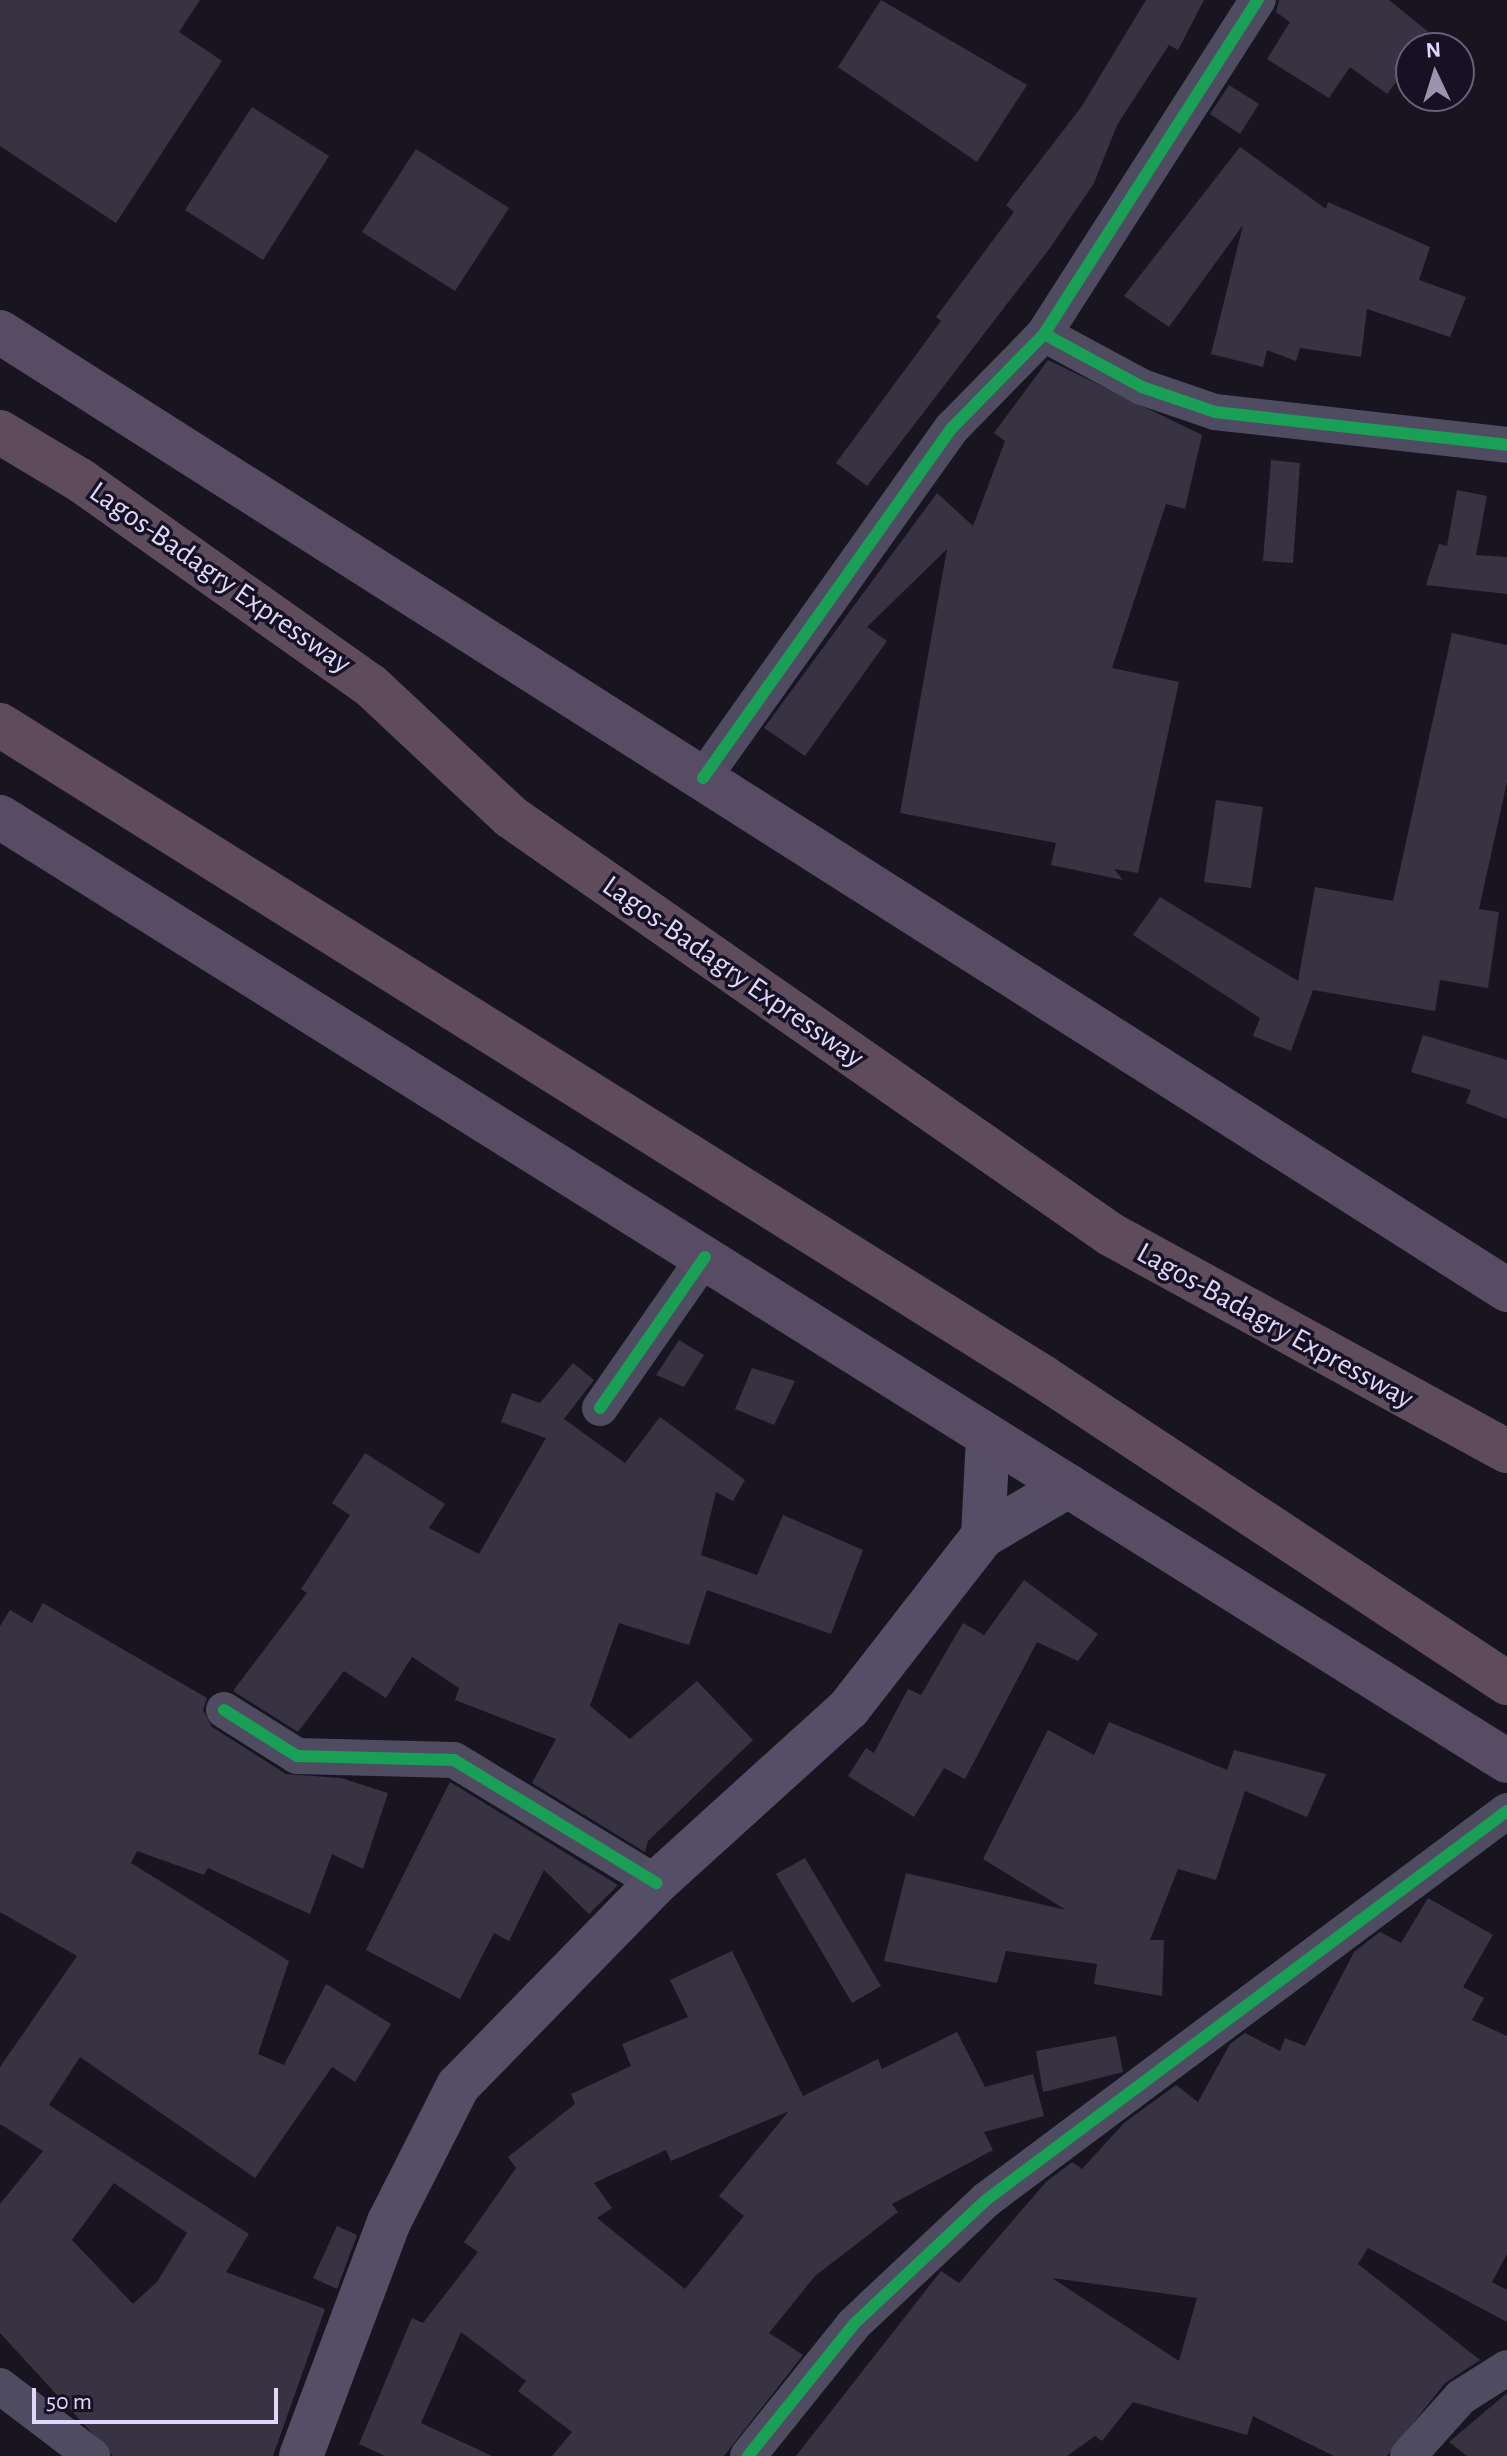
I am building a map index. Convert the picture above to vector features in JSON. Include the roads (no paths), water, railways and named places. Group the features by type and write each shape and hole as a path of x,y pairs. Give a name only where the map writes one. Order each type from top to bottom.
{"highway":[{"name":"Lagos-Badagry Expressway","path":"0,432 80,480 370,685 511,817 1110,1234 1507,1451"},
{"path":"0,725 1043,1377 1507,1683"}],"main road":[{"path":"0,332 1507,1290"},
{"path":"0,817 1507,1761"},
{"path":"983,1536 988,1436"},
{"path":"301,2456 389,2222 458,2086 656,1883 849,1708 983,1536 1068,1486"}],"street":[{"path":"703,778 952,428 1044,334 1258,0"},
{"path":"1044,334 1142,387 1215,412 1507,445"},
{"path":"600,1408 705,1257"},
{"path":"224,1710 297,1756 454,1760 656,1883"},
{"path":"748,2456 854,2324 986,2200 1507,1811"},
{"path":"1408,2456 1461,2397 1507,2368"},
{"path":"0,2386 92,2456"}]}
